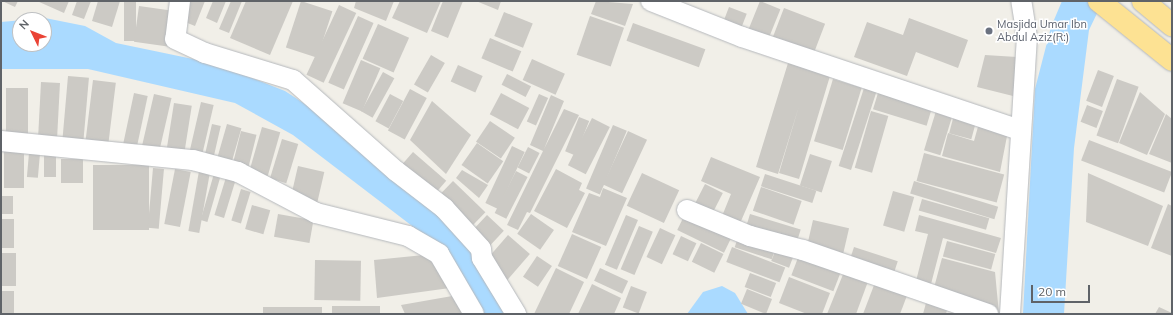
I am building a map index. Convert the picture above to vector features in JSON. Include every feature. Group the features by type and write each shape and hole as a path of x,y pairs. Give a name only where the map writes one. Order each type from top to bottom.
{"highway":[{"path":"1099,1 1172,60"},
{"path":"1143,1 1168,21"}],"street":[{"path":"180,1 175,39 205,53 293,80 396,171 444,208 481,249 482,258 516,314"},
{"path":"651,1 742,37 1020,130"},
{"path":"1010,314 1020,130 1027,37 1021,1"},
{"path":"1,141 193,160 238,172 316,213 408,236 439,254 474,314"},
{"path":"686,210 750,236 803,250 988,314"}],"water":[{"path":"1062,1 1103,1 1089,30 1074,148 1064,314 1023,314 1035,89 1051,27"},
{"path":"52,19 85,26 116,43 217,64 285,91 311,108 464,234 513,314 481,314 420,232 293,135 235,103 88,69 1,69 1,22 12,21 12,52 52,52"},
{"path":"722,286 735,293 748,314 687,314 703,292"}],"building":[{"path":"2,1 18,1 15,7"},
{"path":"37,1 69,1 64,13"},
{"path":"77,1 91,1 84,19 72,15"},
{"path":"98,1 120,1 112,27 92,21"},
{"path":"124,1 136,1 136,41 124,41"},
{"path":"187,1 205,1 195,26 180,20"},
{"path":"213,1 226,1 217,23 206,18"},
{"path":"231,1 242,1 229,33 219,29"},
{"path":"246,1 293,1 270,55 230,38"},
{"path":"301,1 332,11 317,58 286,48"},
{"path":"356,1 394,1 386,21 354,8"},
{"path":"400,1 441,1 427,33 392,18"},
{"path":"443,1 463,1 448,38 431,31"},
{"path":"476,1 501,1 498,10"},
{"path":"596,1 633,4 625,26 591,14"},
{"path":"760,1 780,9 766,44 746,36"},
{"path":"339,5 356,13 324,83 306,75"},
{"path":"139,6 173,11 168,46 134,42"},
{"path":"729,7 747,14 739,34 721,28"},
{"path":"784,8 825,24 811,60 770,44"},
{"path":"504,12 533,24 523,48 494,36"},
{"path":"358,16 374,23 344,90 328,83"},
{"path":"590,16 624,28 611,66 577,55"},
{"path":"909,18 968,40 958,68 916,52 907,76 854,57 867,22 903,35"},
{"path":"633,23 705,49 699,67 627,41"},
{"path":"378,24 409,38 394,73 363,59"},
{"path":"490,38 521,51 513,72 481,58"},
{"path":"431,55 445,63 428,92 414,84"},
{"path":"985,55 1017,57 1013,96 977,87"},
{"path":"532,59 565,74 556,95 523,80"},
{"path":"361,60 380,68 362,111 343,103"},
{"path":"788,63 830,76 799,179 779,173 799,106 778,174 756,167"},
{"path":"458,65 483,76 475,92 451,81"},
{"path":"1098,70 1114,76 1102,107 1086,101"},
{"path":"383,72 394,78 373,118 361,111"},
{"path":"507,74 531,86 526,97 502,85"},
{"path":"68,76 89,78 83,145 62,143"},
{"path":"833,79 862,88 843,150 814,141"},
{"path":"1117,79 1139,87 1118,143 1096,135"},
{"path":"93,80 116,83 108,147 85,145"},
{"path":"41,82 60,83 57,141 38,140"},
{"path":"6,88 28,88 28,134 6,134"},
{"path":"864,88 876,92 851,170 839,166"},
{"path":"410,89 427,98 405,139 388,130"},
{"path":"1140,92 1165,114 1147,155 1119,143"},
{"path":"134,93 148,96 136,150 123,147"},
{"path":"501,93 529,108 518,129 490,114"},
{"path":"878,93 932,109 927,126 873,109"},
{"path":"154,94 172,98 159,154 141,150"},
{"path":"390,94 403,101 389,128 375,121"},
{"path":"539,94 548,98 536,125 527,121"},
{"path":"551,95 564,101 544,149 564,109 579,115 530,213 527,212 518,230 507,225 543,151 530,145"},
{"path":"432,101 471,135 446,174 410,140"},
{"path":"201,102 214,105 202,157 189,154"},
{"path":"174,103 192,106 184,154 166,151"},
{"path":"1087,105 1103,111 1096,128 1081,122"},
{"path":"871,111 888,116 872,173 855,168"},
{"path":"936,111 952,116 940,155 924,150"},
{"path":"1166,114 1172,119 1172,163 1149,154"},
{"path":"954,115 976,121 971,139 949,133"},
{"path":"579,117 589,121 575,155 565,151"},
{"path":"592,118 610,127 586,174 568,165"},
{"path":"490,121 515,138 501,159 476,142"},
{"path":"979,123 1008,131 1000,172 942,156 948,133 974,141"},
{"path":"212,124 221,126 213,158 205,156"},
{"path":"227,124 241,128 231,164 217,160"},
{"path":"613,125 627,131 600,194 586,189"},
{"path":"262,127 280,132 268,176 249,171"},
{"path":"241,131 257,135 248,170 232,166"},
{"path":"628,131 647,140 622,193 603,184"},
{"path":"282,139 298,144 286,183 270,178"},
{"path":"1089,140 1172,172 1164,192 1081,161"},
{"path":"477,143 503,161 488,183 462,165"},
{"path":"512,146 525,152 498,209 485,203"},
{"path":"528,147 540,153 529,173 518,167"},
{"path":"4,151 24,151 24,188 4,188"},
{"path":"413,152 446,181 434,194 401,166"},
{"path":"29,153 40,154 38,178 27,177"},
{"path":"44,153 56,153 56,177 44,177"},
{"path":"924,153 1004,174 997,202 916,181"},
{"path":"810,154 832,161 822,192 800,185"},
{"path":"711,157 760,177 738,228 720,221 731,194 701,181"},
{"path":"61,159 83,159 83,183 61,183"},
{"path":"93,165 149,165 149,230 93,230"},
{"path":"298,166 324,172 317,202 291,196"},
{"path":"153,168 164,169 159,229 148,228"},
{"path":"175,169 191,172 180,227 164,224"},
{"path":"556,169 582,183 579,190 585,193 567,228 534,211"},
{"path":"215,170 222,172 207,222 201,220"},
{"path":"462,170 488,185 479,198 456,178"},
{"path":"199,171 210,173 199,233 188,231"},
{"path":"516,171 528,177 506,219 495,213"},
{"path":"642,173 679,190 664,223 627,206"},
{"path":"1088,173 1163,206 1148,246 1086,222"},
{"path":"227,174 237,177 224,218 214,215"},
{"path":"765,174 816,191 812,203 761,186"},
{"path":"453,181 485,212 469,229 437,198"},
{"path":"914,181 998,207 994,219 910,193"},
{"path":"705,184 723,193 711,215 694,206"},
{"path":"761,187 802,201 794,225 753,211"},
{"path":"603,188 627,198 606,246 572,232 589,193 600,197"},
{"path":"241,189 251,192 241,223 231,221"},
{"path":"893,191 914,197 904,232 883,226"},
{"path":"1,196 13,196 13,214 1,214"},
{"path":"922,199 989,218 986,230 919,211"},
{"path":"1168,204 1172,206 1172,256 1151,248"},
{"path":"252,205 270,210 263,234 245,229"},
{"path":"686,212 733,235 724,253 677,230"},
{"path":"278,214 313,220 309,243 274,237"},
{"path":"531,214 554,230 540,250 517,234"},
{"path":"750,214 801,229 795,249 744,233"},
{"path":"487,215 504,231 487,248 471,233"},
{"path":"626,215 638,220 617,270 605,265"},
{"path":"919,215 1001,238 996,253 943,238 931,284 916,281 928,234 915,231"},
{"path":"1,219 14,219 14,248 1,248"},
{"path":"813,220 849,228 842,258 806,249"},
{"path":"639,226 653,232 634,275 621,269"},
{"path":"660,228 675,235 662,264 646,257"},
{"path":"572,234 601,247 587,279 558,266"},
{"path":"739,234 776,246 772,259 735,247"},
{"path":"508,235 530,254 507,280 485,261"},
{"path":"681,236 696,243 688,261 673,254"},
{"path":"947,241 995,254 991,269 943,256"},
{"path":"701,243 723,254 714,273 692,262"},
{"path":"777,246 795,253 789,268 771,261"},
{"path":"732,247 785,267 779,282 726,262"},
{"path":"854,247 898,261 892,278 848,264"},
{"path":"801,250 843,266 833,291 791,275"},
{"path":"1,253 16,253 16,286 1,286"},
{"path":"434,254 450,288 377,298 374,260"},
{"path":"537,256 552,266 538,287 523,277"},
{"path":"942,258 995,272 999,314 932,295"},
{"path":"315,260 361,261 360,301 314,300"},
{"path":"846,267 870,276 856,314 827,314"},
{"path":"556,268 584,282 569,314 534,314"},
{"path":"600,268 628,281 622,294 594,281"},
{"path":"750,273 776,283 771,297 745,287"},
{"path":"789,277 830,293 822,314 807,314 779,303"},
{"path":"876,280 908,293 900,314 863,314"},
{"path":"592,284 621,298 614,314 578,314"},
{"path":"631,286 647,292 639,314 623,307"},
{"path":"747,289 772,299 766,314 741,304"},
{"path":"1,291 14,291 14,314 1,314"},
{"path":"458,295 468,314 405,314 401,305"},
{"path":"926,303 947,310 946,314 923,314"},
{"path":"332,306 380,306 380,314 332,314"},
{"path":"263,307 322,307 322,314 263,314"},
{"path":"1159,307 1172,313 1172,314 1155,314"}],"place":[{"name":"Masjida Umar Ibn Abdul Aziz(R:)","path":"989,31"}]}
